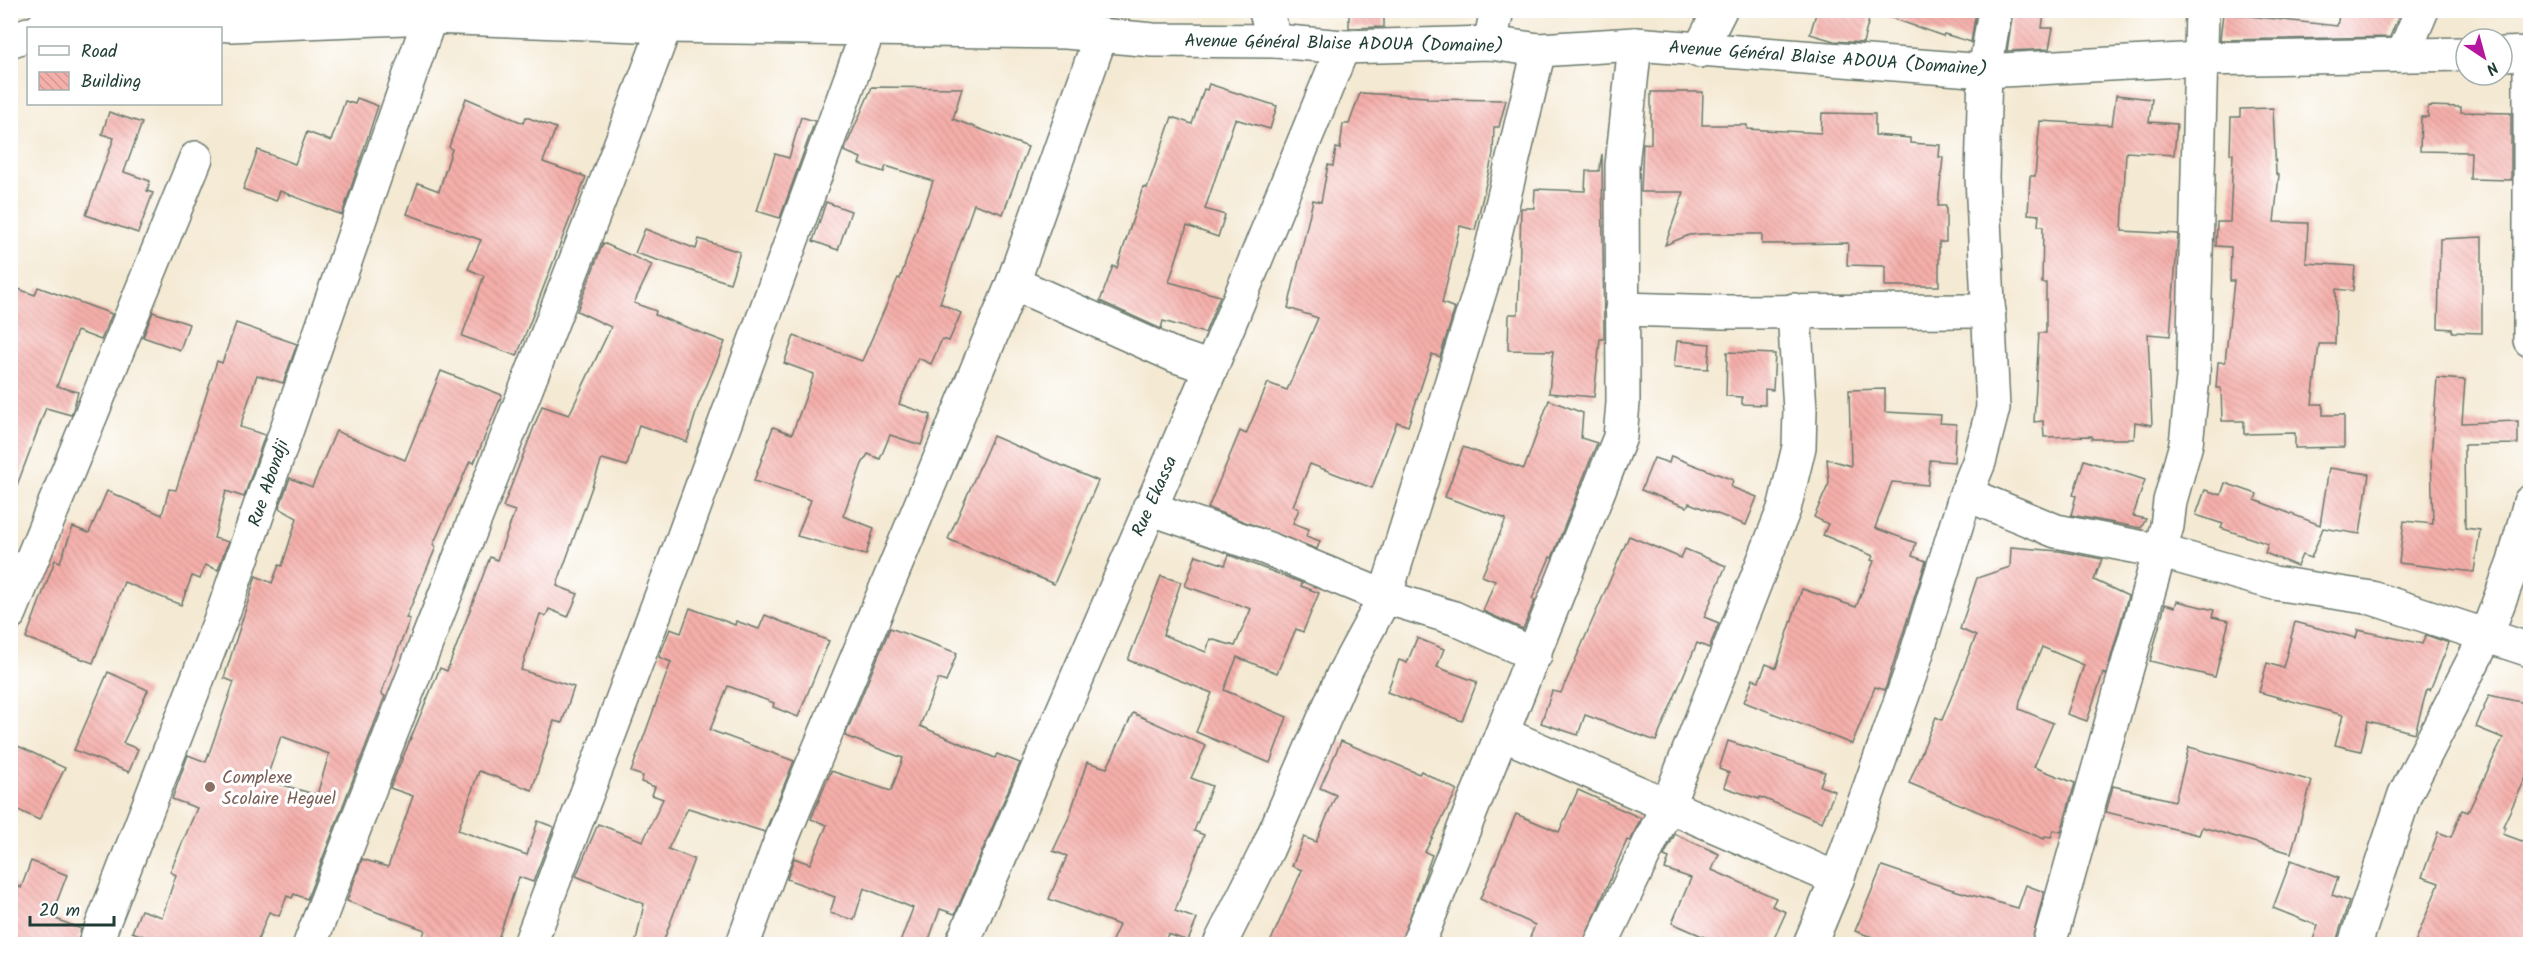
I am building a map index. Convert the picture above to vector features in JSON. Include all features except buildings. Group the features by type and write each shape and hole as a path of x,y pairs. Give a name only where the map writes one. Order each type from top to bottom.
{"street":[{"path":"1265,10 1276,41"},
{"path":"1490,43 1497,10"},
{"path":"1699,51 1720,10"},
{"path":"1810,945 1838,879 1910,675 1966,494 1979,462 1993,408 1982,177 1985,71 1995,10"},
{"path":"2049,945 2159,551 2186,444 2193,378 2199,59 2202,10"},
{"path":"2403,55 2422,10"},
{"name":"Avenue Général Blaise ADOUA (Domaine)","path":"44,27 59,21 107,18 176,16 231,25 428,14 659,19 1060,21 1101,35 1200,42 1276,41 1343,47 1490,43 1539,50 1635,44 1699,51 1985,71 2199,59 2454,54"},
{"name":"Rue Abondji","path":"95,945 223,614 428,14"},
{"path":"310,945 402,701 575,271 659,19"},
{"path":"530,945 678,552 863,19"},
{"path":"10,41 27,34"},
{"path":"743,945 783,837 1013,283 1101,35"},
{"path":"1418,945 1535,656 1620,437 1623,403 1622,165 1635,44"},
{"name":"Rue Ekassa","path":"962,945 1211,368 1343,47"},
{"path":"1220,945 1269,848 1343,675 1385,597 1487,268 1539,50"},
{"path":"2514,54 2530,53 2530,340"},
{"path":"10,613 196,158"},
{"path":"1013,283 1176,356 1211,368"},
{"path":"1622,309 1723,312 1989,311"},
{"path":"1601,945 1667,807 1784,509 1794,473 1800,410 1794,310"},
{"path":"1966,494 2056,531 2159,551 2274,584 2372,598 2530,650"},
{"path":"2355,945 2405,794 2486,636 2514,562 2530,501"},
{"path":"1149,508 1266,548 1385,597 1454,618 1535,656"},
{"path":"1503,734 1667,807 1759,843 1838,879"}],"place":[{"name":"Complexe Scolaire Heguel","path":"210,787"}]}
